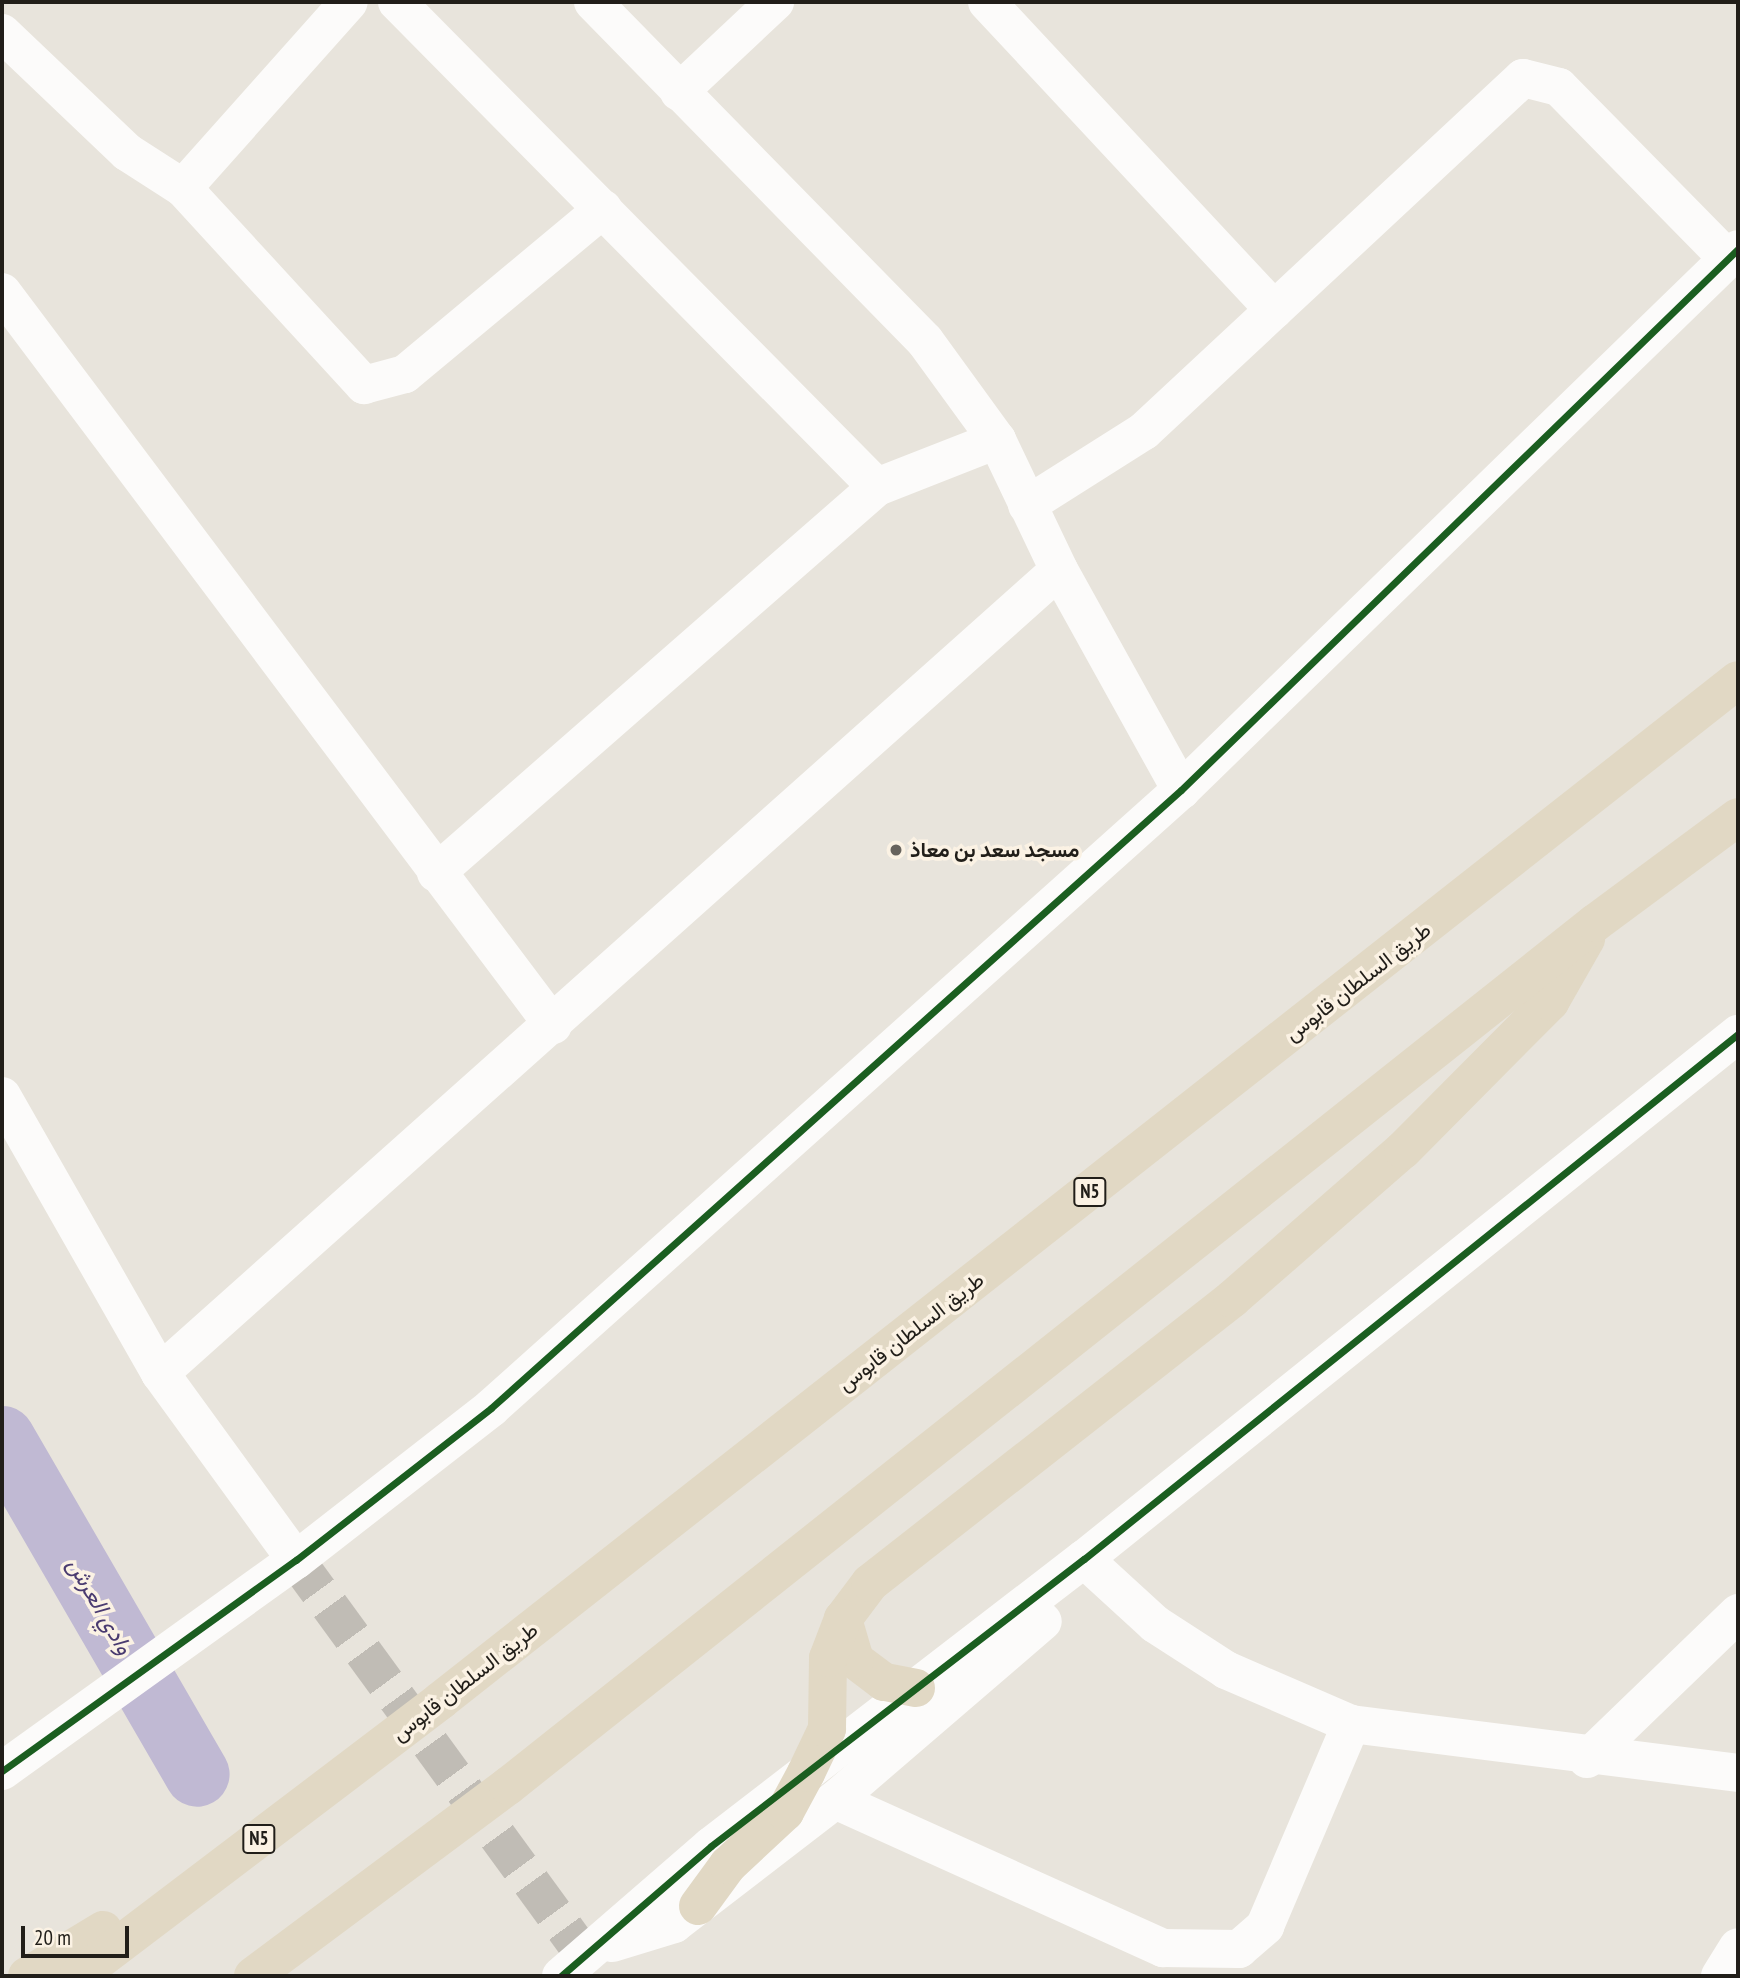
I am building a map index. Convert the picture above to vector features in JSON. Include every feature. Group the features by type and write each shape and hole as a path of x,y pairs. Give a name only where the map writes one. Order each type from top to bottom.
{"highway":[{"name":"طريق السلطان قابوس","path":"78,1976 440,1701 1738,680"},
{"path":"253,1976 508,1786 1595,923 1738,817"},
{"path":"698,1906 728,1865 785,1812 806,1773 827,1729 828,1658 843,1619 870,1583 1232,1298 1404,1150 1550,1002 1595,923"},
{"path":"843,1619 855,1660 884,1682 916,1688"},
{"path":"27,1976 250,1845"}],"street":[{"path":"183,188 349,2"},
{"path":"397,2 877,487"},
{"path":"593,2 925,341 997,440 1059,570 1181,790"},
{"path":"679,92 775,2"},
{"path":"988,2 1275,310"},
{"path":"2,33 127,152 183,188 364,385 405,374 603,209"},
{"path":"2,1771 296,1560 491,1408 1181,790 1733,254 1559,87 1523,78 1144,431 1027,505"},
{"path":"2,292 436,873 553,1025"},
{"path":"436,873 877,487 997,440"},
{"path":"160,1373 553,1025 1059,570"},
{"path":"561,1976 604,1945 711,1846 1084,1559 1738,1034"},
{"path":"2,1096 160,1373 296,1560"},
{"path":"1084,1559 1154,1624 1226,1670 1351,1724 1587,1759 1738,1773"},
{"path":"604,1945 674,1924 835,1800 1053,1612 1084,1559"},
{"path":"1587,1759 1738,1613"},
{"path":"835,1800 1163,1948 1240,1950 1265,1926 1351,1724"},
{"path":"1720,1976 1738,1948"}],"waterway":[{"name":"وادي العرش","path":"2,1438 197,1774"}],"tunnel":[{"path":"296,1560 586,1958"}],"cycle path":[{"path":"2,1771 296,1560 491,1408 1181,790 1738,249"},
{"path":"561,1976 711,1846 1084,1559 1738,1034"}],"place":[{"name":"مسجد سعد بن معاذ","path":"896,850"}]}
